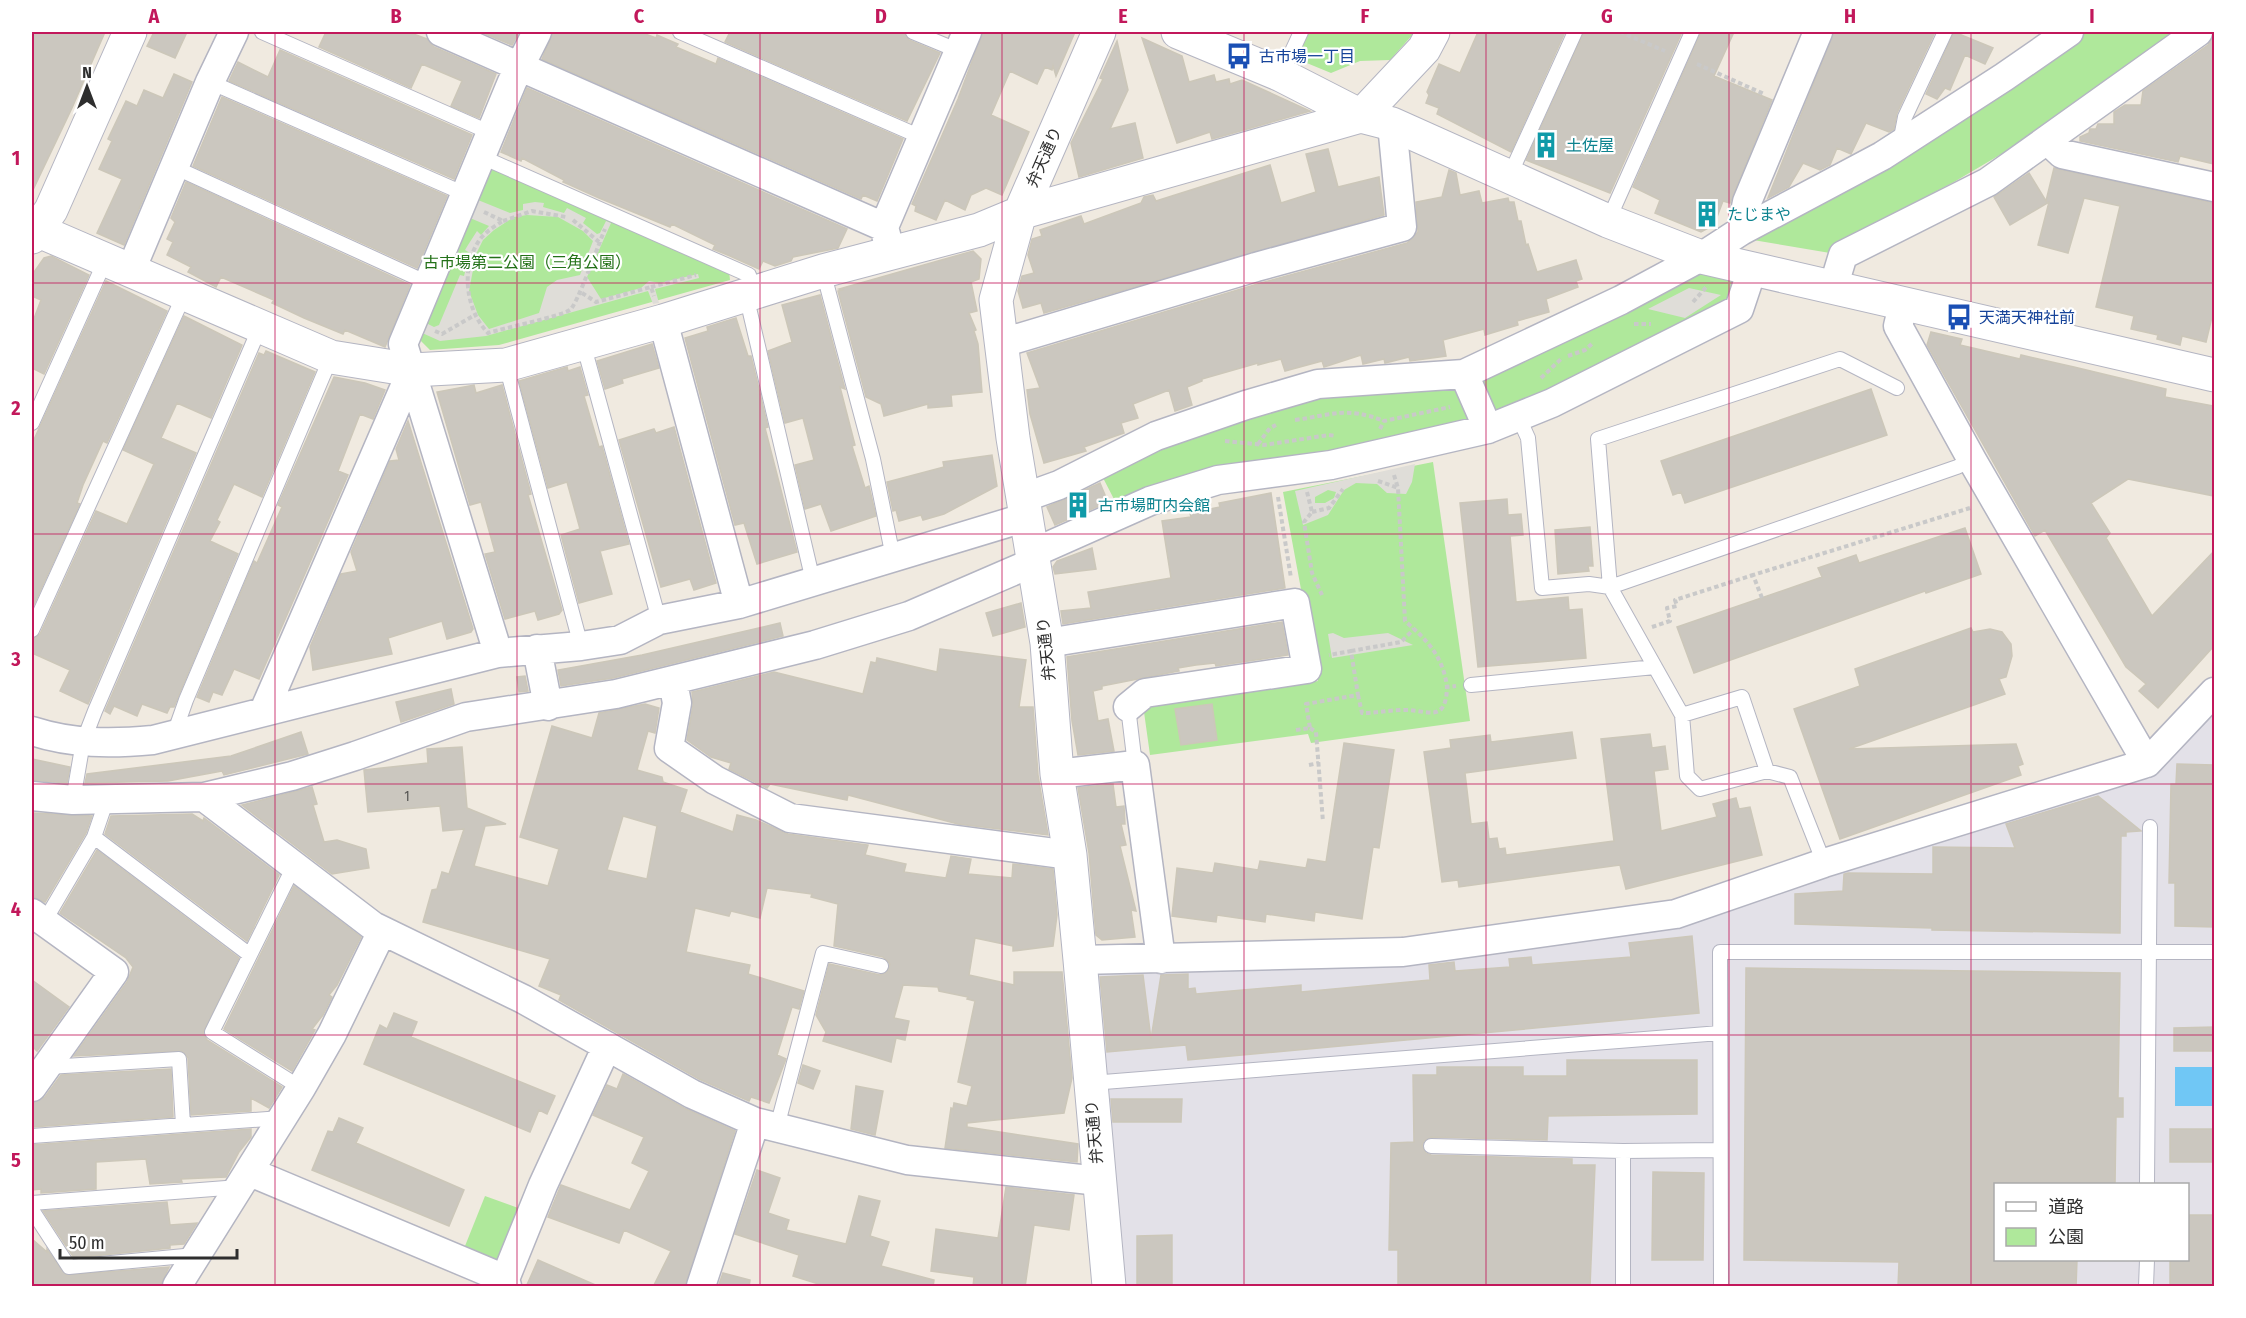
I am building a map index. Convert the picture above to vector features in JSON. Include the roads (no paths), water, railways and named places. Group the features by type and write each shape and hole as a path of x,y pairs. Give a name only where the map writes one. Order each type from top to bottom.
{"street":[{"path":"130,32 51,210 33,231 119,265 332,357 412,370 506,364 582,343 659,312 750,294 823,271 887,240 979,230 1020,213 1361,116 1424,49 1433,32"},
{"path":"119,265 174,167 234,32"},
{"path":"441,32 520,65 887,240"},
{"path":"498,652 403,344 520,65 537,32"},
{"name":"弁天通り","path":"1099,32 1020,213 996,300 1047,643 1057,774 1070,855 1109,1287"},
{"path":"1178,32 1281,75 1361,116 1392,124 1608,221 1704,271"},
{"path":"1740,231 1747,202 1818,32"},
{"path":"1704,271 1740,231 1882,156 2069,32"},
{"path":"1833,288 1843,255 1988,182 2198,32"},
{"path":"887,240 921,137 963,41"},
{"path":"1002,343 1256,267 1402,227 1392,124"},
{"path":"2047,140 2062,154 2214,187"},
{"path":"32,796 73,800 204,797 345,760 466,717 548,706 673,682 815,645 909,616 1150,501 1218,480 1331,465 1488,429 1518,417 1552,403 1739,309 1752,270"},
{"path":"32,731 56,739 83,742 110,744 153,740 498,652 581,646 620,640 659,620 739,604 893,556 1025,507 1059,485 1156,436 1246,405 1318,384 1464,374 1621,300 1704,271 1752,270 2214,375"},
{"path":"1903,305 1898,326 1972,460 2147,763"},
{"path":"659,312 739,604"},
{"path":"264,711 412,370"},
{"path":"1464,374 1488,429"},
{"path":"1047,643 1295,603 1307,669 1145,693 1134,699 1128,707"},
{"path":"537,649 548,706"},
{"path":"673,682 677,703 669,748 715,780 790,818 1070,855"},
{"path":"1080,960 1403,952 1676,914 1824,863 2147,763 2214,692"},
{"path":"1057,774 1141,779 1152,840 1161,958"},
{"path":"204,797 382,931 523,999 692,1094 766,1125 907,1160 1098,1181"},
{"path":"38,917 114,972 39,1077"},
{"path":"177,1287 284,1118 367,975 382,931"},
{"path":"246,1180 506,1283 543,1185 607,1046"},
{"path":"701,1287 766,1125"}],"lane":[{"path":"262,32 486,145 611,214 749,275 750,294 813,581"},
{"path":"680,32 921,137"},
{"path":"913,32 963,41"},
{"path":"1281,75 1301,32"},
{"path":"1509,177 1575,32"},
{"path":"1608,221 1692,32"},
{"path":"1900,143 1905,117 1945,32"},
{"path":"210,82 463,199"},
{"path":"174,167 428,283"},
{"path":"32,423 119,265"},
{"path":"823,271 873,459 893,556"},
{"path":"32,630 184,293"},
{"path":"73,800 83,742 260,326"},
{"path":"582,343 659,620"},
{"path":"174,734 186,700 332,357"},
{"path":"1824,863 1790,777 1767,771 1700,789 1687,776 1682,715 1610,587 1598,439 1840,359 1897,388"},
{"path":"506,364 581,646"},
{"path":"1518,417 1528,438 1542,588 1589,584 1610,587 1972,460"},
{"path":"1471,685 1655,668"},
{"path":"1682,715 1742,697 1767,771"},
{"path":"1128,707 1141,779"},
{"path":"38,917 94,837 107,799"},
{"path":"2147,1183 2151,952 2150,827"},
{"path":"94,837 250,955"},
{"path":"294,866 212,1032 301,1088"},
{"path":"1721,1287 1720,952 2214,952"},
{"path":"766,1125 823,953 881,966"},
{"path":"1090,1083 1720,1032"},
{"path":"39,1077 179,1059 183,1125"},
{"path":"32,1136 284,1118"},
{"path":"1431,1146 1623,1151 1720,1150"},
{"path":"1623,1151 1623,1287"},
{"path":"32,1203 246,1180"},
{"path":"32,1210 69,1267 197,1254"},
{"path":"2146,1287 2147,1261"}],"water":[{"path":"2175,1067 2214,1067 2214,1106 2175,1106"}],"place":[{"name":"古市場一丁目","path":"1239,56"},
{"name":"土佐屋","path":"1546,145"},
{"name":"たじまや","path":"1707,214"},
{"name":"天満天神社前","path":"1959,317"},
{"name":"古市場町内会館","path":"1078,505"}],"park label":[{"name":"古市場第二公園（三角公園）","path":"527,262"}]}
